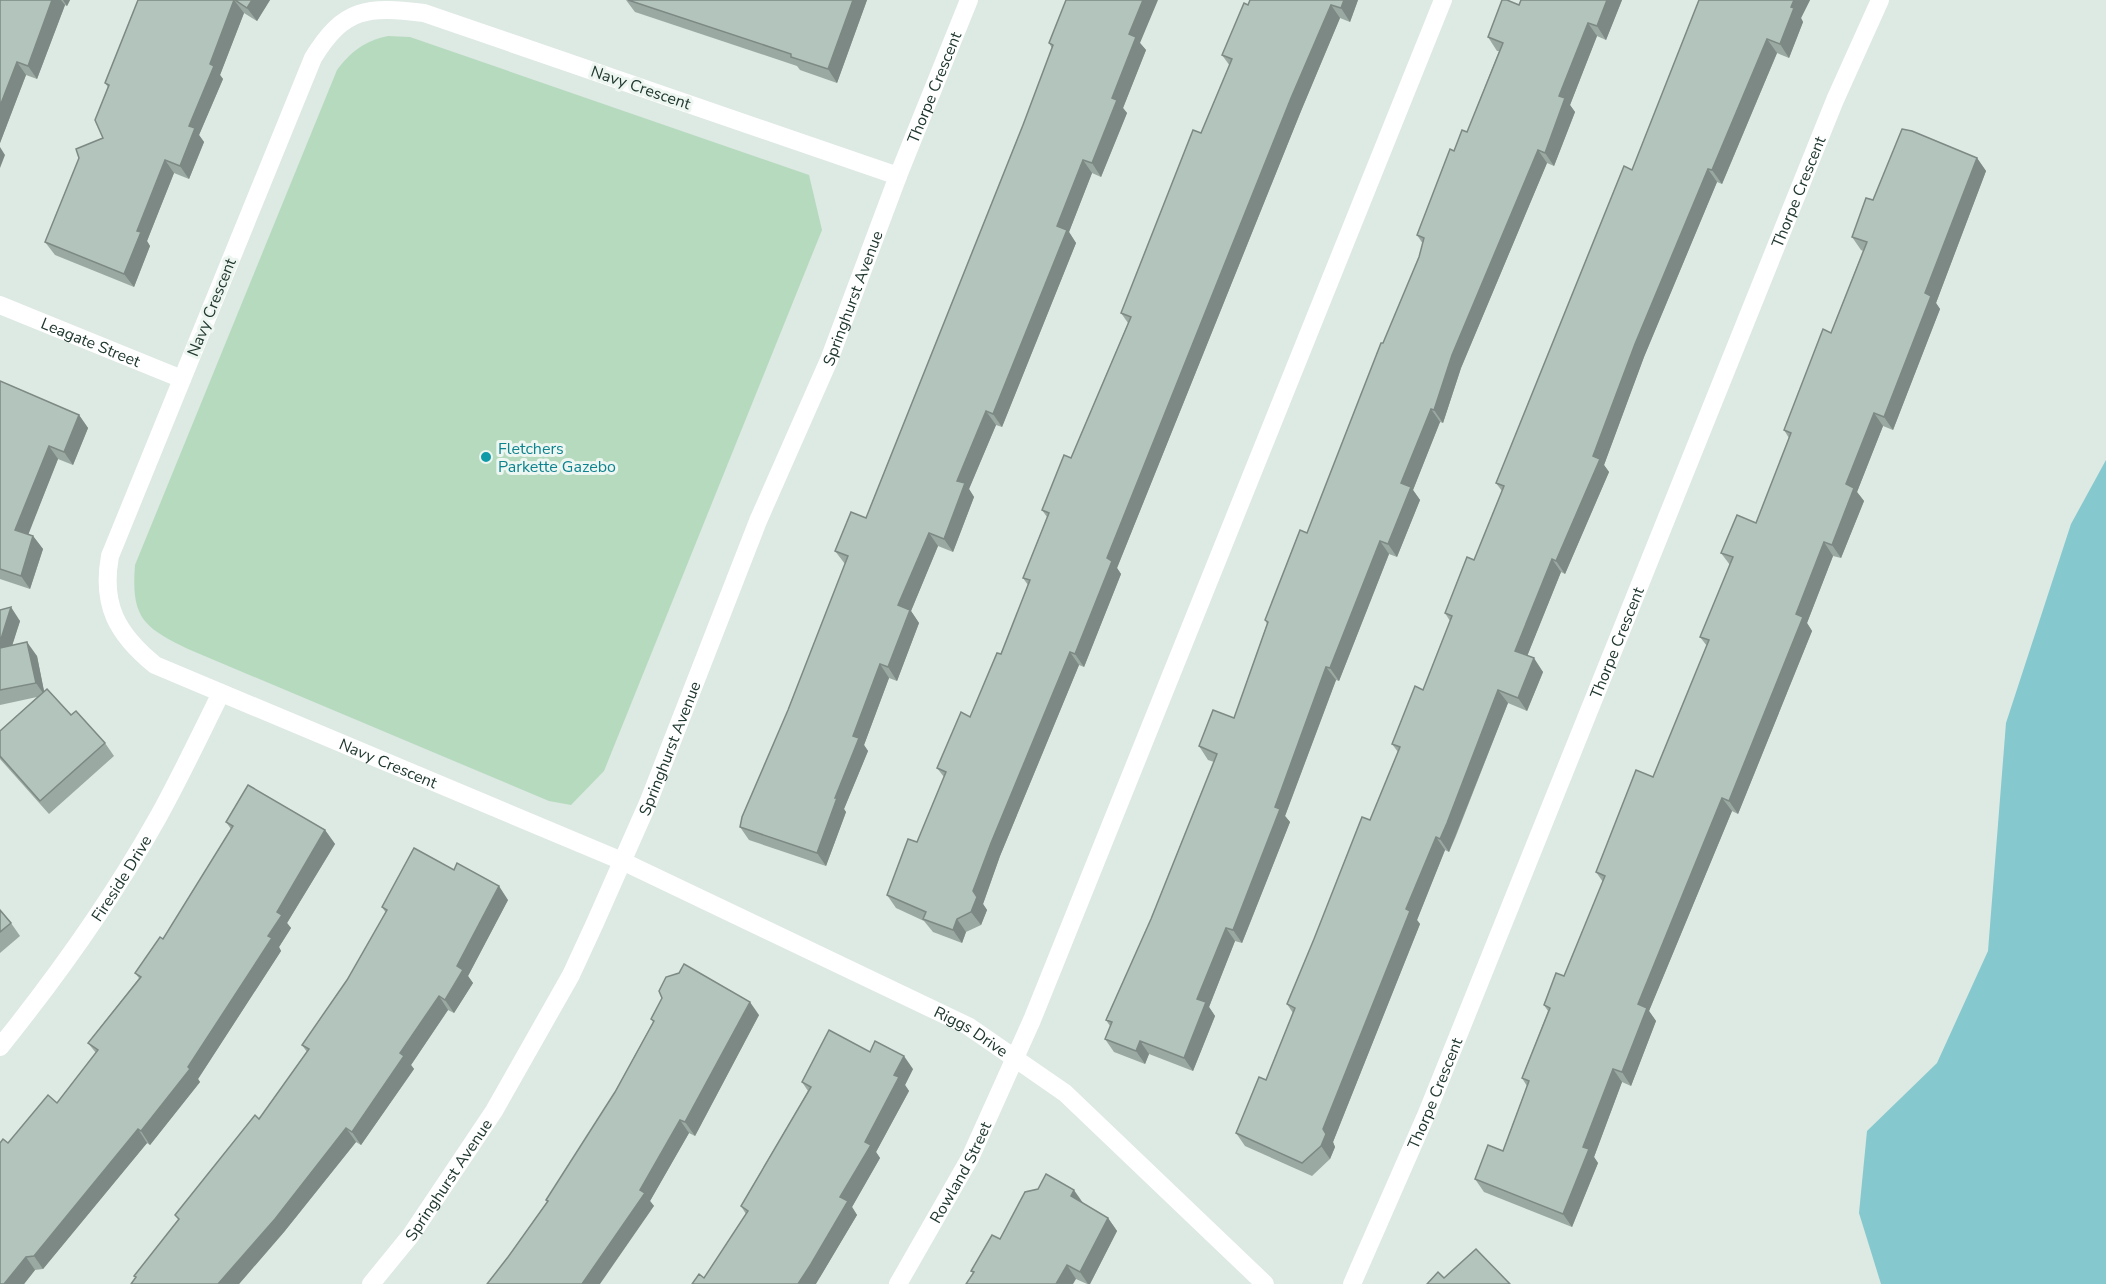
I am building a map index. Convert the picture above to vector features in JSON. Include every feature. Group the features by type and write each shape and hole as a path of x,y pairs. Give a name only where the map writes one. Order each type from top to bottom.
{"street":[{"name":"Thorpe Crescent","path":"898,176 969,0"},
{"path":"1015,1059 1097,864 1227,534 1443,0"},
{"name":"Thorpe Crescent","path":"1352,1284 1427,1113 1830,111 1880,0"},
{"name":"Navy Crescent","path":"622,861 155,665 132,646 119,626 107,590 110,556 313,58 327,35 348,17 385,8 424,13 898,176"},
{"name":"Springhurst Avenue","path":"371,1284 411,1235 494,1111 571,975 622,861 694,689 759,521 830,360 898,176"},
{"name":"Leagate Street","path":"0,305 182,379"},
{"name":"Fireside Drive","path":"0,1047 34,1005 114,891 157,818 221,693"},
{"name":"Riggs Drive","path":"622,861 968,1026 1065,1093 1265,1284"},
{"name":"Rowland Street","path":"898,1284 970,1158 1015,1059"}],"green space":[{"path":"388,36 410,37 809,175 822,230 604,771 571,805 549,801 188,649 150,627 138,609 135,597 135,565 337,70 359,48"}],"water":[{"path":"2106,460 2106,1284 1881,1284 1859,1213 1867,1131 1937,1063 1988,951 2006,723 2071,524"}],"building":[{"path":"0,0 52,0 28,66 17,62 0,106"},
{"path":"138,0 234,0 210,64 214,66 189,126 195,128 180,166 165,160 137,231 141,232 124,274 45,242 79,158 76,149 103,138 95,120 109,85 105,83"},
{"path":"235,0 252,0 247,8"},
{"path":"628,0 853,0 828,69 791,57 791,54"},
{"path":"1066,0 1143,0 1129,34 1136,37 1112,98 1117,100 1092,163 1083,160 1057,226 1067,230 993,414 986,411 957,481 965,483 944,539 929,533 898,605 910,610 888,667 880,664 853,736 859,738 835,798 837,798 817,853 740,827 742,817 788,710 848,556 835,551 851,512 866,518 1023,125 1053,45 1049,43"},
{"path":"1250,0 1344,0 1341,8 1331,5 1291,98 1107,558 1112,561 1075,654 1070,652 991,843 973,891 977,897 971,912 957,919 953,930 923,919 926,912 887,895 908,839 917,842 946,772 937,768 961,712 970,717 997,653 1001,654 1030,580 1023,578 1049,513 1042,510 1064,455 1071,458 1131,317 1121,313 1193,130 1201,133 1232,59 1222,55 1244,3 1248,5"},
{"path":"1502,0 1519,5 1521,0 1607,0 1597,26 1588,23 1559,96 1565,98 1545,153 1538,150 1452,355 1434,410 1431,409 1401,483 1411,487 1388,544 1380,541 1330,668 1326,667 1275,807 1280,809 1233,930 1226,928 1197,999 1206,1002 1184,1058 1140,1041 1136,1051 1105,1039 1112,1022 1106,1020 1151,919 1217,754 1199,746 1213,710 1234,718 1268,622 1265,620 1300,530 1307,533 1381,343 1383,343 1419,257 1424,238 1417,235 1450,149 1454,151 1462,130 1467,132 1503,43 1488,37"},
{"path":"1699,0 1794,0 1791,7 1794,8 1780,44 1767,39 1712,170 1708,169 1635,344 1593,456 1600,459 1556,561 1552,559 1515,651 1534,658 1518,698 1498,690 1447,823 1440,839 1436,837 1406,909 1410,911 1323,1129 1326,1134 1321,1146 1302,1163 1236,1133 1259,1077 1266,1080 1295,1008 1287,1004 1362,817 1370,820 1400,747 1392,744 1415,686 1423,690 1452,616 1445,613 1467,557 1474,560 1504,486 1496,483 1624,166 1632,170"},
{"path":"1902,129 1977,158 1925,293 1931,296 1884,417 1874,413 1846,484 1854,488 1832,545 1824,542 1796,614 1803,617 1729,801 1722,798 1638,1004 1647,1008 1622,1072 1613,1069 1583,1147 1589,1149 1563,1214 1475,1179 1488,1145 1503,1151 1529,1081 1522,1078 1550,1008 1544,1005 1556,973 1564,976 1605,876 1596,872 1636,770 1653,777 1709,640 1700,637 1733,557 1721,553 1737,515 1756,523 1791,433 1784,430 1823,329 1831,333 1867,242 1852,237 1866,198 1873,200"},
{"path":"0,381 79,415 64,452 49,446 15,530 33,536 21,576 0,569"},
{"path":"11,607 0,642 0,610"},
{"path":"27,642 36,683 0,690 0,648"},
{"path":"47,689 71,715 76,711 105,743 40,801 0,756 0,731"},
{"path":"248,785 325,830 277,912 282,915 268,936 272,938 188,1067 190,1069 141,1131 138,1129 34,1256 26,1257 4,1284 0,1284 0,1143 3,1139 8,1143 48,1095 57,1103 98,1050 88,1043 141,977 135,973 160,937 163,939 233,826 226,822"},
{"path":"414,848 454,870 457,863 499,886 457,966 463,970 445,1000 439,996 400,1053 404,1056 352,1132 346,1128 275,1219 218,1284 131,1284 136,1277 134,1276 179,1219 175,1215 255,1115 259,1119 309,1049 302,1045 347,980 387,910 382,907"},
{"path":"0,910 11,923 0,932"},
{"path":"684,964 750,1002 685,1122 680,1120 640,1190 645,1193 582,1284 487,1284 548,1201 546,1200 615,1092 654,1021 651,1019 662,998 659,991 666,977 679,973"},
{"path":"829,1030 870,1052 875,1041 904,1056 894,1075 899,1077 865,1142 871,1145 840,1197 848,1201 798,1284 692,1284 699,1274 704,1278 748,1211 741,1206 811,1087 802,1082"},
{"path":"1046,1174 1074,1190 1071,1196 1108,1218 1080,1272 1067,1265 1056,1284 966,1284 992,1235 1000,1239 1025,1192 1038,1189"},
{"path":"1476,1249 1510,1284 1427,1284 1438,1272 1444,1278"}],"place":[{"name":"Fletchers Parkette Gazebo","path":"486,457"}]}
